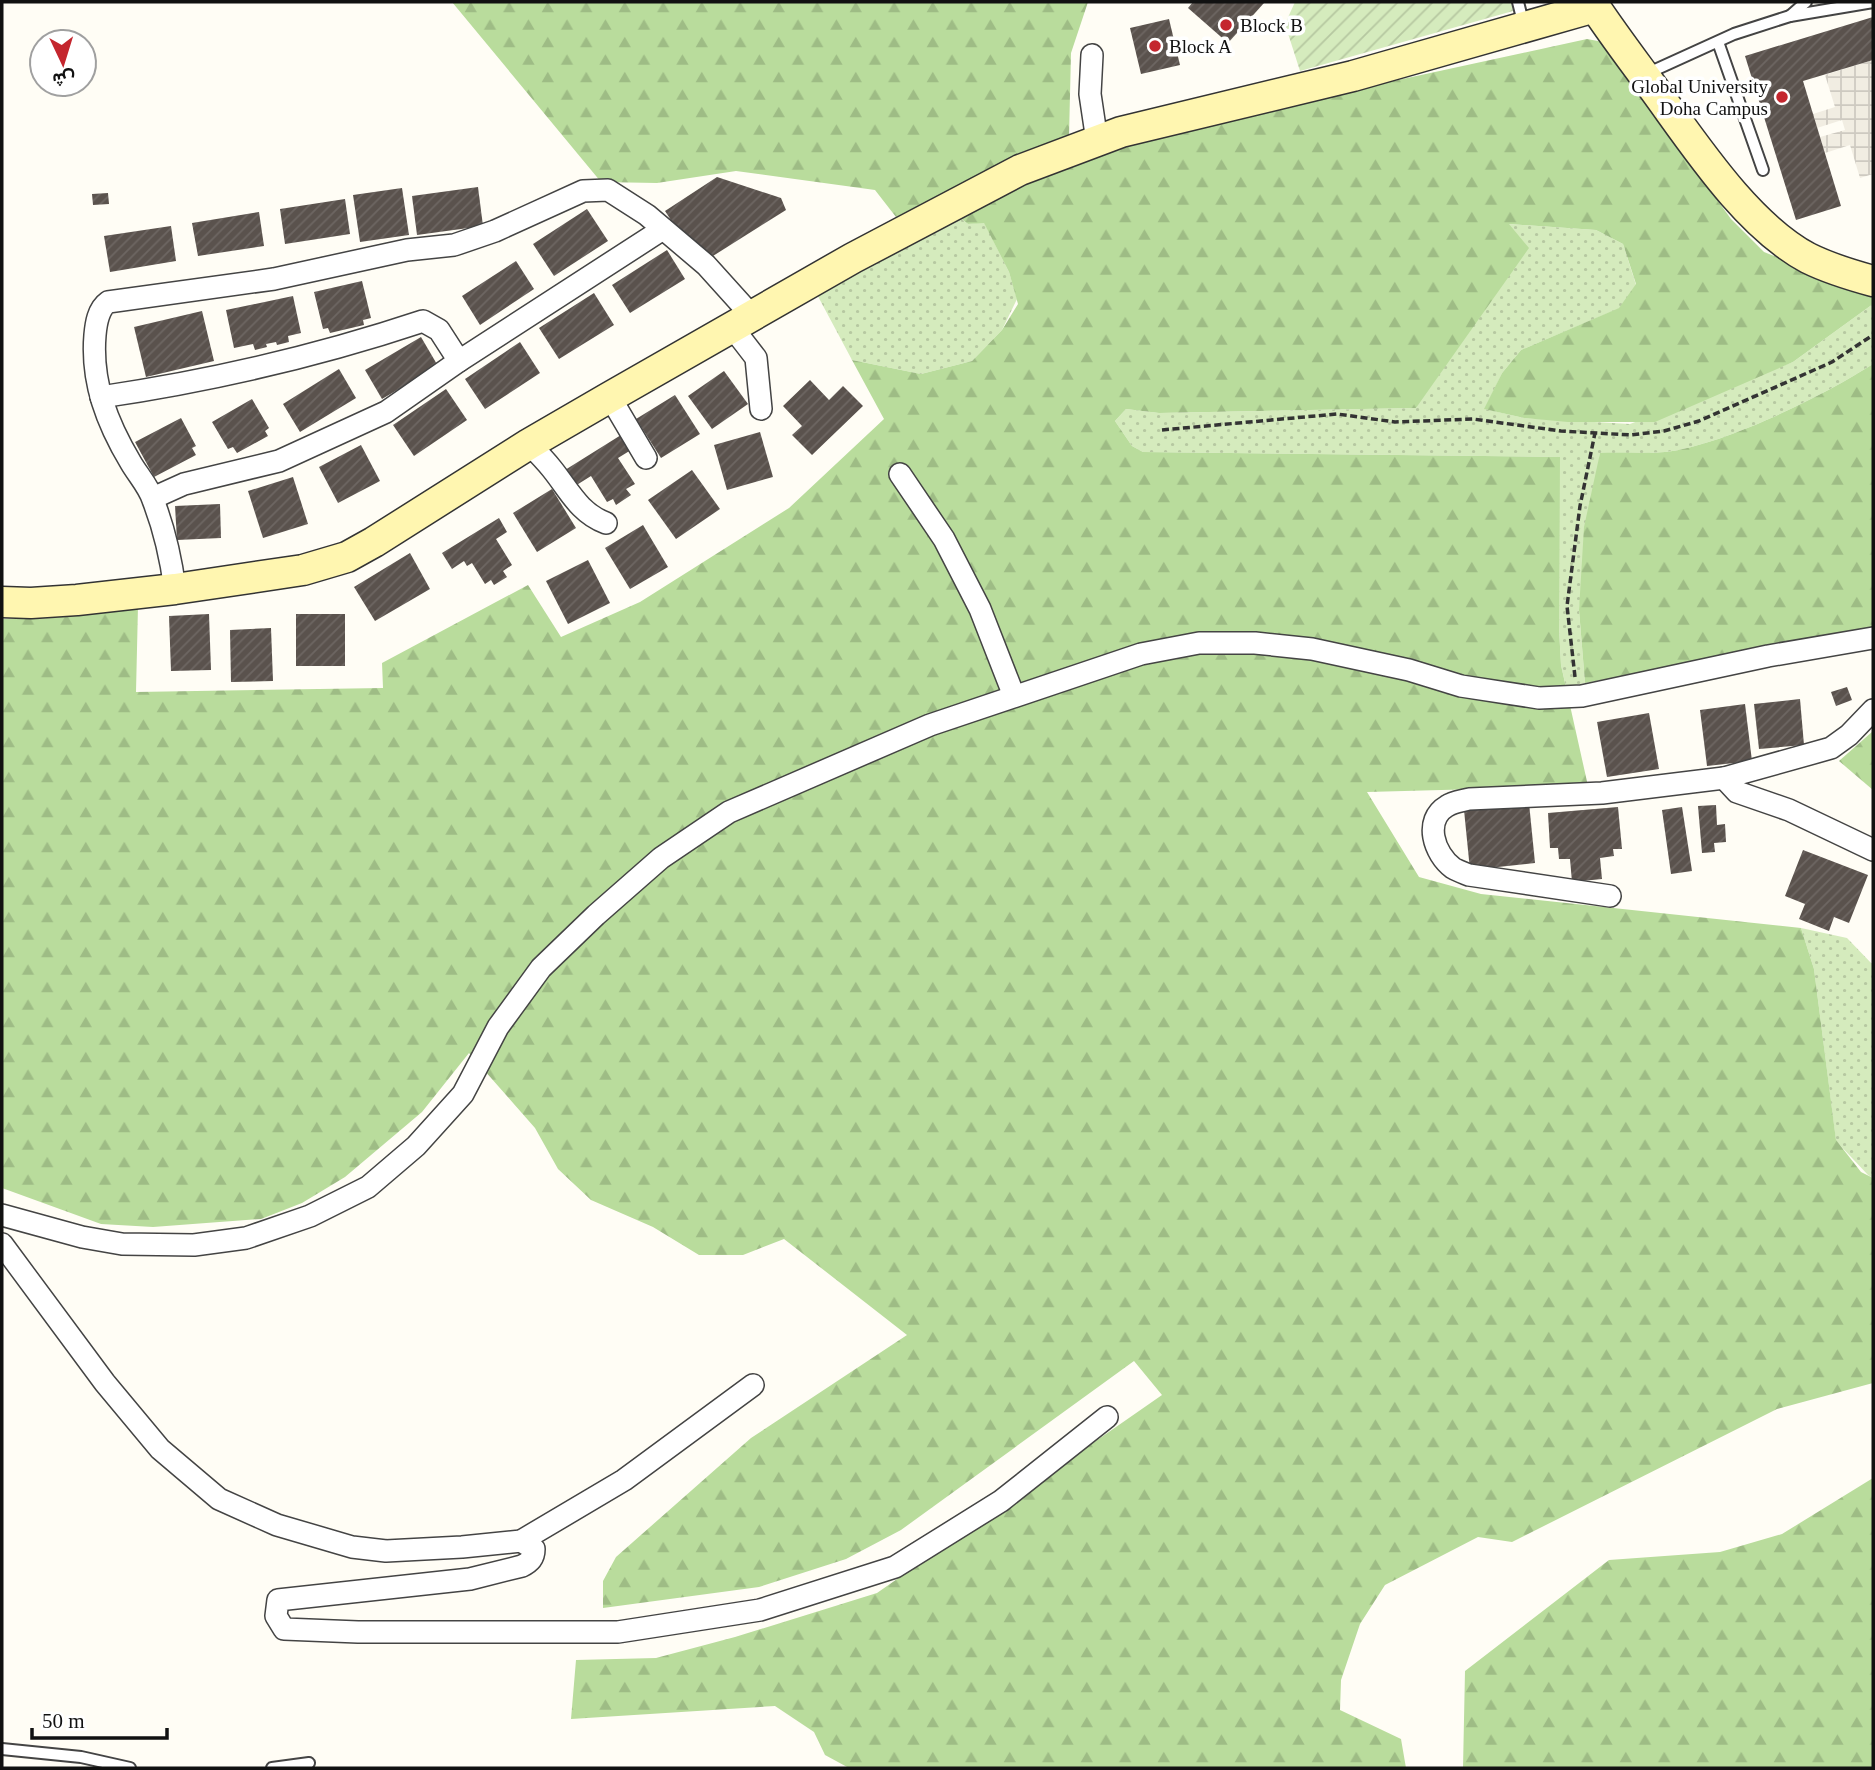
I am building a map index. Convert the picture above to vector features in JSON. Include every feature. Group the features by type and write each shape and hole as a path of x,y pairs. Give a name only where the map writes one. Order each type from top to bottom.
{"street":[{"path":"2,601 58,602 175,589 303,570 347,557 610,397 853,258 1008,176 1121,132 1287,93 1521,15 1554,15 1605,4 1643,75 1733,194 1769,230 1807,257 1873,281"},
{"path":"1093,55 1090,94 1097,141"},
{"path":"175,589 172,563 153,498 117,440 101,397 93,358 94,339 99,314 103,305 108,302 274,279 407,250 454,245 583,191 608,190 647,215 706,265 742,321 756,358 761,409"},
{"path":"153,498 184,484 279,461 386,412 459,361 663,229"},
{"path":"101,397 175,386 275,363 360,342 422,321 439,330 459,361"},
{"path":"610,397 646,458"},
{"path":"529,444 552,469 570,496 593,518 607,523"},
{"path":"900,474 944,539 980,609 1014,696"},
{"path":"2,1215 82,1237 122,1244 194,1245 246,1238 310,1216 368,1187 416,1146 463,1094 498,1027 541,968 596,915 662,858 729,812 930,725 1141,654 1199,643 1255,643 1312,649 1409,670 1461,686 1539,698 1594,693 1768,656 1873,638"},
{"path":"1610,896 1469,875 1454,868 1443,856 1434,839 1432,828 1436,815 1448,805 1469,799 1602,793 1724,778 1831,748 1849,735 1873,710"},
{"path":"1724,778 1737,792 1789,810 1873,850"},
{"path":"2,1244 105,1383 160,1450 219,1499 277,1525 352,1547 386,1551 521,1541 624,1480 753,1385"},
{"path":"521,1541 534,1549 530,1562 522,1566 470,1579 278,1600 276,1616 284,1629 618,1632 760,1610 895,1567 1001,1501 1107,1417"}],"lane":[{"path":"1790,16 1806,2"},
{"path":"1643,75 1718,42 1790,16 1873,2"},
{"path":"1718,42 1763,170"},
{"path":"2,1749 81,1757 130,1768"},
{"path":"272,1768 309,1763"}],"path":[{"path":"1162,430 1337,414 1395,422 1473,419 1631,435 1664,431 1699,421 1832,362 1873,335"},
{"path":"1575,678 1567,606 1580,506 1595,433"}],"green space":[{"path":"452,2 1088,2 1071,53 1069,137 896,217 875,190 736,171 657,183 601,182"},
{"path":"1295,2 1511,2 1513,11 1300,71 1285,24"},
{"path":"1587,39 1603,42 1731,219 1764,252 1873,295 1873,304 1793,362 1655,422 1568,422 1524,418 1484,409 1502,373 1521,350 1619,308 1636,284 1623,244 1596,230 1509,224 1529,248 1416,408 1159,413 1126,409 1115,421 1132,446 1143,452 1560,457 1561,665 1588,786 1367,792 1419,877 1481,894 1801,928 1814,969 1836,1140 1861,1172 1873,1178 1873,1383 1777,1409 1512,1542 1478,1537 1385,1585 1360,1624 1341,1680 1340,1710 1401,1739 1406,1768 849,1768 825,1755 814,1732 775,1706 571,1719 576,1660 656,1658 735,1637 877,1593 1162,1395 1134,1361 901,1530 846,1559 759,1587 603,1608 603,1581 616,1557 751,1438 907,1335 784,1239 743,1255 699,1255 653,1227 591,1200 558,1169 535,1128 469,1053 422,1112 345,1177 302,1203 261,1219 153,1227 101,1224 2,1188 2,619 53,618 138,606 136,692 383,688 382,663 528,585 561,637 640,602 789,508 884,419 852,360 921,374 972,361 1002,330 1018,304 1009,272 984,223 968,224 959,217 1006,191 1121,140"},
{"path":"959,217 968,224 984,222 1009,272 1017,299 1002,330 972,361 921,374 852,360 813,287"},
{"path":"1508,224 1596,230 1623,244 1636,285 1620,308 1521,350 1502,373 1485,409 1524,418 1630,424 1793,362 1873,304 1873,364 1828,390 1744,430 1689,448 1657,453 1600,453 1579,610 1585,683 1566,687 1561,665 1559,628 1559,457 1143,452 1132,446 1115,421 1126,409 1159,413 1416,408"},
{"path":"1873,364 1873,630 1585,683 1579,610 1584,527 1600,453 1665,452 1715,440 1801,404"},
{"path":"1873,731 1873,790 1839,761"},
{"path":"1801,928 1847,938 1873,965 1873,1178 1836,1141 1814,969"},
{"path":"1873,1478 1873,1768 1463,1768 1465,1671 1609,1560 1720,1552 1782,1534"}],"shaded area":[{"path":"1873,60 1873,174 1860,178 1850,145 1825,153 1820,137 1845,130 1842,120 1817,128 1813,114 1835,107 1825,75"}],"building":[{"name":"Block B","path":"1193,2 1264,3 1228,43 1188,8"},
{"path":"1873,17 1873,60 1803,81 1841,206 1796,220 1745,56"},
{"name":"Block A","path":"1169,19 1180,65 1141,74 1130,28"},
{"path":"717,177 781,198 786,210 705,261 688,246 665,211"},
{"path":"478,187 483,226 417,235 412,196"},
{"path":"402,188 409,235 360,242 353,195"},
{"path":"108,193 109,204 93,205 92,194"},
{"path":"345,199 350,234 285,244 280,209"},
{"path":"587,209 608,241 554,276 533,244"},
{"path":"259,212 264,246 198,256 192,223"},
{"path":"171,226 176,261 110,272 104,236"},
{"path":"667,250 685,279 630,313 612,285"},
{"path":"516,261 534,289 480,325 462,296"},
{"path":"362,281 371,318 363,320 364,325 330,333 328,328 323,329 314,292"},
{"path":"594,293 614,325 559,359 539,328"},
{"path":"293,296 301,333 288,336 289,342 266,344 267,347 255,350 253,344 234,348 226,310"},
{"path":"202,311 214,361 146,377 134,327"},
{"path":"421,337 438,366 382,399 365,370"},
{"path":"520,342 540,373 485,409 465,379"},
{"path":"339,369 356,398 300,432 283,404"},
{"path":"724,371 748,404 712,429 688,396"},
{"path":"810,380 829,400 843,386 863,406 812,455 792,435 802,426 783,406"},
{"path":"446,389 467,420 414,456 393,425"},
{"path":"675,395 700,434 661,458 636,419"},
{"path":"252,399 269,428 265,431 268,436 237,453 233,447 228,449 212,422"},
{"path":"181,418 196,446 192,448 196,455 154,477 135,442"},
{"path":"760,432 773,477 727,490 714,445"},
{"path":"621,435 631,450 618,458 635,484 626,489 631,495 616,505 613,499 607,502 591,476 575,486 565,470"},
{"path":"361,445 380,481 338,503 319,467"},
{"path":"692,470 720,509 676,539 648,500"},
{"path":"293,477 308,524 263,538 248,491"},
{"path":"552,489 576,528 537,552 513,513"},
{"path":"220,504 221,538 177,540 175,506"},
{"path":"499,518 507,532 496,539 512,565 503,571 507,577 494,585 491,580 485,584 472,563 467,566 464,561 452,569 442,553"},
{"path":"643,525 668,567 630,589 605,548"},
{"path":"410,553 430,589 375,621 354,587"},
{"path":"588,560 610,603 568,624 546,581"},
{"path":"209,614 211,670 171,671 169,616"},
{"path":"296,614 345,614 345,666 296,666"},
{"path":"271,628 273,681 231,682 230,630"},
{"path":"1847,687 1852,700 1836,706 1831,692"},
{"path":"1800,699 1804,745 1759,749 1754,704"},
{"path":"1745,704 1752,761 1707,766 1700,710"},
{"path":"1649,713 1659,769 1607,777 1597,722"},
{"path":"1529,803 1535,863 1470,870 1464,810"},
{"path":"1716,805 1717,825 1725,824 1726,842 1714,843 1715,852 1702,853 1698,806"},
{"path":"1618,807 1622,849 1613,849 1614,856 1600,858 1602,879 1572,882 1570,859 1559,859 1558,848 1550,848 1548,813"},
{"path":"1682,807 1692,871 1671,874 1662,810"},
{"path":"1803,850 1868,875 1849,923 1834,917 1829,931 1799,919 1805,904 1785,896"}],"place":[{"name":"Block B","path":"1226,25"},
{"name":"Block A","path":"1155,46"},
{"name":"Global University Doha Campus","path":"1782,97"}]}
